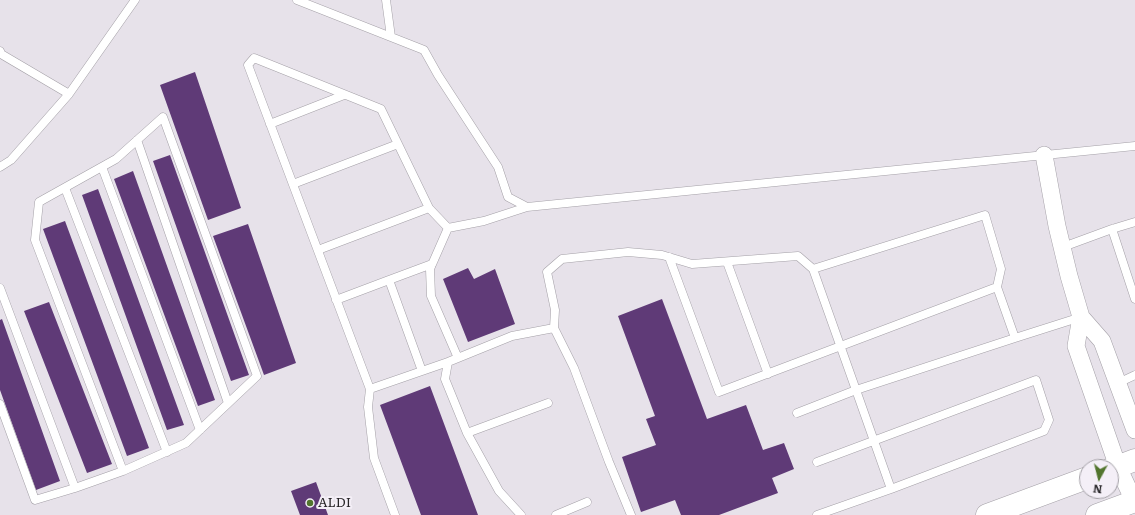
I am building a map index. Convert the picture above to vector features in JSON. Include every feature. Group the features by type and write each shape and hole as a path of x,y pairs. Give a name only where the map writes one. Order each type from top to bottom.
{"main road":[{"path":"987,515 1079,481"},
{"path":"1097,515 1134,501"}],"street":[{"path":"1044,155 1063,248 1081,317 1076,346 1134,501"},
{"path":"1081,317 1102,341 1135,430"}],"lane":[{"path":"0,167 11,160 69,94 135,0"},
{"path":"297,0 424,50 438,75 498,167 508,196 527,206"},
{"path":"386,0 391,37"},
{"path":"0,51 2,54 69,94"},
{"path":"395,515 374,458 368,407 370,389 248,65 254,58 381,109 429,208 448,228"},
{"path":"270,124 344,94"},
{"path":"0,404 35,500 123,471 186,443 257,376 163,117 116,159 39,202 35,240 123,471"},
{"path":"137,140 228,403"},
{"path":"293,184 398,144"},
{"path":"448,228 484,221 527,206 1135,146"},
{"path":"102,167 200,430"},
{"path":"64,188 166,452"},
{"path":"318,250 429,208"},
{"path":"813,269 985,215 1001,269 997,287 1015,338"},
{"path":"1063,248 1112,228 1135,222"},
{"path":"448,228 430,269 431,296 458,358"},
{"path":"1112,228 1132,279 1135,299"},
{"path":"631,515 609,462 574,368 554,328 555,310 547,272 562,259 628,252 662,255 692,264 798,256 813,269 892,489"},
{"path":"669,257 719,392 997,287"},
{"path":"727,262 768,374"},
{"path":"336,300 432,264"},
{"path":"389,280 422,371"},
{"path":"0,288 4,309 75,488"},
{"path":"796,413 856,390 1081,317"},
{"path":"370,389 448,362 512,336 554,328"},
{"path":"448,362 444,379 467,434 499,491 521,515"},
{"path":"1118,383 1135,375"},
{"path":"817,462 1036,380 1050,420 1044,431 892,489 817,515"},
{"path":"467,434 548,403"},
{"path":"556,515 587,502"}],"building":[{"path":"195,72 241,208 208,220 160,85"},
{"path":"170,155 249,375 231,381 153,161"},
{"path":"133,171 215,400 198,406 114,179"},
{"path":"98,189 184,425 167,430 82,195"},
{"path":"65,221 149,448 127,456 43,229"},
{"path":"248,224 296,363 264,375 213,236"},
{"path":"468,268 474,279 495,269 515,324 468,342 443,279"},
{"path":"662,299 707,419 746,405 763,450 784,443 794,469 772,478 778,493 719,515 681,515 675,500 641,512 622,457 656,445 646,419 655,416 618,316"},
{"path":"49,302 112,464 87,473 24,311"},
{"path":"2,319 60,481 36,490 0,390 0,320"},
{"path":"430,386 478,515 421,515 380,405"},
{"name":"ALDI","path":"316,482 328,515 300,515 291,491"}],"place":[{"name":"ALDI","path":"310,503"}]}
